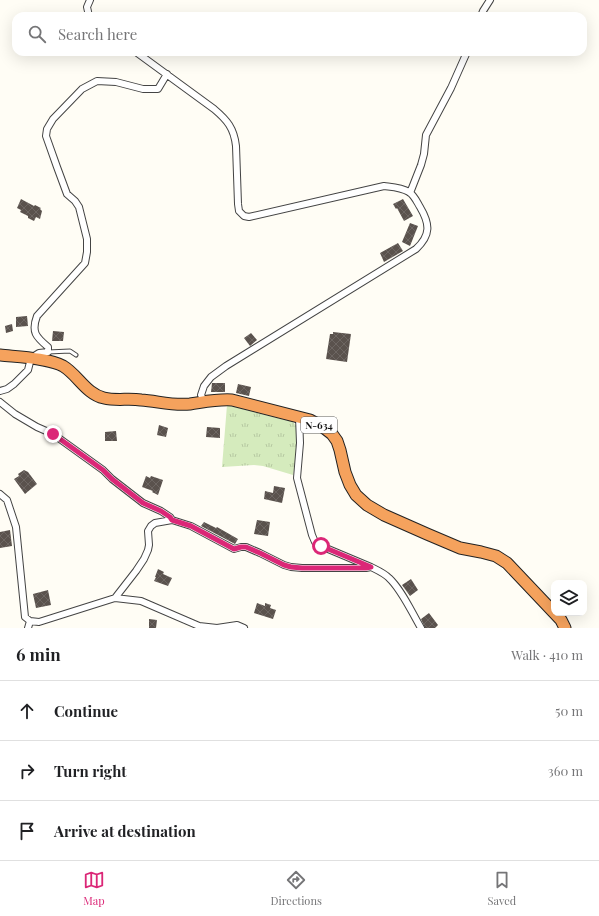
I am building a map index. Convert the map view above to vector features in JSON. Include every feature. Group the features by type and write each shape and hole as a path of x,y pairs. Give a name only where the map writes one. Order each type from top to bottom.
{"highway":[{"name":"N-634","path":"0,355 53,362 64,367 92,393 104,398 140,399 177,404 190,404 222,399 232,400 310,420 323,426 337,441 345,472 356,496 384,515 460,548 496,556 507,563 561,620 565,628"}],"street":[{"path":"89,12 90,0"},
{"path":"483,12 490,0"},
{"path":"142,56 214,109 224,117 230,126 235,136 239,212 244,216 249,217 384,186 402,189 410,193 414,197 427,220 427,234 423,243 412,252 216,373 204,386 201,395 204,401"},
{"path":"410,193 421,165 426,135 451,88 465,56"},
{"path":"0,391 7,390 28,370 31,358 39,353 48,352 48,347 40,340 34,331 34,324 37,316 85,264 87,239 79,207 67,194 46,136 47,129 53,119 82,88 97,81 116,82 143,89 158,89 167,74"},
{"path":"0,402 20,417 53,434 103,470 112,479 143,503 161,511 172,520"},
{"path":"299,417 300,443 297,478 312,536 315,542 371,567 388,577 399,590 421,628"},
{"path":"0,494 7,500 16,526 25,617 29,625 115,598 141,601 199,626 217,628 237,626 244,628"},
{"path":"115,598 136,572 144,559 149,545 148,530 155,523 172,520 191,526 234,549 246,547 291,567 371,567"}],"lane":[{"path":"48,352 70,351 76,355"}],"green space":[{"path":"227,405 293,422 297,427 298,448 293,475 263,466 254,465 222,467"}],"building":[{"path":"21,199 41,208 40,209 42,211 40,219 36,217 34,221 20,212 21,210 17,208"},
{"path":"403,199 413,216 404,221 393,204"},
{"path":"410,223 418,226 410,246 402,242"},
{"path":"398,243 403,251 384,262 380,253"},
{"path":"27,316 28,326 16,327 16,317"},
{"path":"12,324 13,331 6,333 5,326"},
{"path":"53,331 64,332 63,341 52,341"},
{"path":"333,332 351,334 347,362 326,359 330,334 333,334"},
{"path":"251,333 257,340 250,346 244,338"},
{"path":"212,383 225,383 225,392 211,392"},
{"path":"238,384 251,387 249,396 236,393"},
{"path":"159,425 168,428 166,437 157,435"},
{"path":"207,427 220,428 220,438 206,437"},
{"path":"116,431 117,441 105,441 105,432"},
{"path":"24,470 28,472 37,484 25,494 14,479"},
{"path":"146,476 163,480 158,495 152,492 153,491 142,487"},
{"path":"274,486 285,488 282,503 264,499 265,491 273,493"},
{"path":"257,520 270,522 268,536 254,534"},
{"path":"204,522 216,528 217,527 238,539 235,544 201,526"},
{"path":"10,530 12,546 0,548 0,532"},
{"path":"158,569 164,572 163,574 172,578 168,586 154,581"},
{"path":"411,579 418,590 410,596 402,585"},
{"path":"48,590 51,605 36,608 33,594"},
{"path":"257,603 265,606 265,603 271,605 270,608 276,610 273,619 254,613"},
{"path":"429,613 438,625 435,628 425,628 421,619"},
{"path":"149,619 157,620 156,628 149,628"}],"route":[{"path":"53,434 103,470 112,479 143,503 161,511 172,520 191,526 234,549 246,547 291,567 371,567 321,546"}]}
